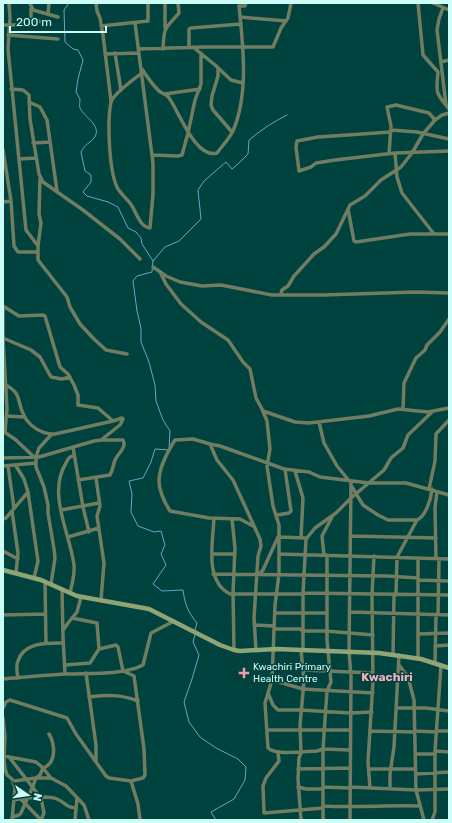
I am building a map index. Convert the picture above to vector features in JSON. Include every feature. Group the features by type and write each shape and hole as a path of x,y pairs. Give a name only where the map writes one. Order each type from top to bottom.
{"street":[{"path":"9,3 8,49 26,230 38,246"},
{"path":"3,25 28,25 31,20 30,3"},
{"path":"48,14 49,3"},
{"path":"96,3 101,26 111,101 109,127 113,180 118,189 132,205 141,223 150,228 154,188 152,155 135,23"},
{"path":"101,26 148,21 148,3"},
{"path":"163,49 165,3"},
{"path":"165,28 178,14 178,3"},
{"path":"141,68 160,92 169,97 188,133 202,150 212,154 217,153 232,132 240,108 243,83 243,47 239,6 246,6 246,3"},
{"path":"105,54 193,47 273,47 281,28 286,21 290,3"},
{"path":"418,3 422,55 438,72 436,92 438,98 448,106"},
{"path":"433,3 449,10"},
{"path":"443,8 437,26 448,106"},
{"path":"31,9 58,17"},
{"path":"240,17 286,21"},
{"path":"31,20 44,22"},
{"path":"189,48 190,28 241,24"},
{"path":"8,35 58,40"},
{"path":"193,47 230,80 243,83"},
{"path":"115,53 121,90"},
{"path":"152,155 182,155 195,100 200,89 201,54"},
{"path":"441,62 449,60"},
{"path":"218,68 218,76 211,100 213,110 232,132"},
{"path":"111,101 121,90 142,73"},
{"path":"11,89 23,90 29,96 33,143 40,178 39,214 41,223 38,260 67,298 70,307 85,329 106,350 127,354"},
{"path":"165,94 200,89"},
{"path":"29,102 40,107 46,117 57,191"},
{"path":"389,154 391,123 386,108 393,105 429,113 435,120"},
{"path":"282,294 282,290 288,286 294,276 318,250 324,247 336,234 348,208 354,202 368,194 381,180 403,165 423,134 435,120 442,115 449,113"},
{"path":"449,139 423,134 391,131 318,137 297,141 296,144 300,171 316,164 395,153 449,152"},
{"path":"33,143 50,142"},
{"path":"3,150 11,201 14,246 18,252 38,252"},
{"path":"395,153 396,171 402,193 434,234"},
{"path":"19,159 36,158"},
{"path":"40,178 45,184 57,191 104,226 140,259"},
{"path":"3,202 11,201"},
{"path":"348,208 354,241 356,242 410,234 449,234"},
{"path":"153,267 161,274 173,280 202,286 215,285 259,293 323,295 413,292 449,293"},
{"path":"161,274 166,284 181,304 191,314 231,343 243,362 251,371 256,398 263,410 266,421 270,449 267,466 270,475 273,506 277,515 280,537 272,680 265,703 268,748 271,751 278,753 323,749 350,750"},
{"path":"35,457 16,440 4,432 7,406 3,338 3,306 19,316 44,315 60,367 70,377 77,392 78,404 98,408 113,422"},
{"path":"403,409 404,383 416,358 425,350 427,345 439,333 449,319"},
{"path":"3,338 31,350 40,358 51,377 62,379 70,377"},
{"path":"6,385 17,394 24,417 36,429 51,435 113,422 122,418 123,419 120,425 101,440"},
{"path":"3,404 7,406"},
{"path":"263,410 299,423 368,416 403,409 428,412 449,408"},
{"path":"301,820 298,769 301,751 300,730 303,689 302,614 305,541 316,528 332,516 384,470 391,458 403,448 408,435 433,411"},
{"path":"6,416 24,417"},
{"path":"393,654 397,557 417,520 424,514 431,497 430,489 435,461 436,434 449,420"},
{"path":"319,422 323,440 337,466 351,483 351,486 366,509 387,520 417,520"},
{"path":"51,435 39,448 35,457 36,467 44,487 48,505 54,549 55,558 51,584"},
{"path":"253,526 240,519 214,518 170,511 163,497 159,482 167,452 175,440 194,439 284,469 311,473 320,477 369,483 406,483 449,495"},
{"path":"3,458 35,457 101,440 123,440 124,443 121,452 116,459 111,474 96,478 78,480"},
{"path":"210,444 217,460 233,480 261,542 254,625 256,650"},
{"path":"73,447 83,507 89,532"},
{"path":"70,592 74,568 72,551 61,510 59,496 61,472 69,457 74,456"},
{"path":"3,466 36,463"},
{"path":"8,466 18,552 16,573"},
{"path":"16,466 24,479 28,492 38,561 34,578"},
{"path":"277,515 290,513 291,511 284,469"},
{"path":"295,471 303,498 301,538"},
{"path":"96,478 100,509 97,516 104,563 102,600"},
{"path":"350,820 351,672 349,651 351,486"},
{"path":"3,519 6,518 28,492"},
{"path":"435,663 435,634 438,595 438,559 435,507 437,492"},
{"path":"61,510 99,503"},
{"path":"323,820 323,749 325,712 331,682 326,631 326,555 322,536 332,516"},
{"path":"214,518 213,574 218,584 230,594 449,595"},
{"path":"232,519 235,554 233,593 234,650"},
{"path":"68,537 99,528"},
{"path":"351,536 436,538"},
{"path":"258,574 268,560 276,538 307,538"},
{"path":"3,551 18,560"},
{"path":"213,554 235,554"},
{"path":"279,554 449,559"},
{"path":"370,788 368,769 373,693 372,594 374,556"},
{"path":"418,558 418,659"},
{"path":"3,570 34,578 81,597 145,608 220,645 234,650 273,649 373,652 399,655 435,663 449,668"},
{"path":"213,574 234,573 397,576 449,581"},
{"path":"45,582 46,644"},
{"path":"62,589 65,674"},
{"path":"63,630 79,608 81,597"},
{"path":"350,612 449,615"},
{"path":"275,613 327,613"},
{"path":"3,615 45,614"},
{"path":"65,665 90,663 99,649 97,623 72,618"},
{"path":"3,679 123,671 143,665 151,633 174,621"},
{"path":"254,625 274,628 350,632 373,635"},
{"path":"418,634 449,633"},
{"path":"18,678 18,661 22,654 32,647 63,643"},
{"path":"99,649 114,644 118,646 123,671"},
{"path":"435,646 449,645"},
{"path":"390,789 399,655"},
{"path":"399,665 408,677 415,708 416,790 424,820"},
{"path":"432,820 435,812 434,773 441,665"},
{"path":"303,670 373,673"},
{"path":"3,708 6,702 10,700 67,718 76,734 107,777 131,781 143,778 145,775 145,761 134,676 123,671"},
{"path":"86,673 96,745 96,763"},
{"path":"272,680 303,689 373,693"},
{"path":"268,692 278,710 350,713 372,712"},
{"path":"89,697 123,696 138,701"},
{"path":"396,708 426,708 449,711"},
{"path":"3,718 6,736 4,758 5,773 14,781 15,793 12,818 19,815 36,778 40,775 43,768 48,766 53,754 54,741 49,734"},
{"path":"267,730 350,730"},
{"path":"370,731 449,731"},
{"path":"415,754 449,752"},
{"path":"278,753 279,761 266,778 263,786 264,813 323,807 350,808 420,806"},
{"path":"4,758 9,757 36,762 51,778"},
{"path":"9,757 41,798 44,813 41,820 15,793"},
{"path":"298,769 350,768"},
{"path":"368,769 391,769 434,773 449,772"},
{"path":"14,781 36,778 51,778 64,784 87,811 89,820"},
{"path":"131,781 138,804 140,820"},
{"path":"298,787 305,789 449,789"},
{"path":"14,800 28,798 55,798 67,806 76,808"},
{"path":"75,820 77,798"}],"waterway":[{"path":"69,3 64,10 65,42 73,49 78,50 83,60 76,92 80,99 80,108 95,126 96,130 94,138 84,147 81,152 85,171 91,175 91,182 83,192 87,196 108,202 118,207 128,228 136,232 141,238 142,244 153,261"},
{"path":"195,630 197,623 187,608 183,590 162,591 153,584 166,565 161,554 165,545 161,531 154,532 138,526 131,512 132,494 129,481 143,478 151,462 155,449 169,450 170,431 163,420 156,401 155,385 149,362 141,342 141,328 133,281 137,276 152,272 153,261 165,247 179,241 201,219 198,190 204,181 226,162 232,169 248,154 249,140 267,126 287,115"},
{"path":"195,635 193,642 199,655 184,702 189,722 200,737 216,748 238,759 246,767 245,780 234,799 211,812 216,820"}],"place":[{"name":"Kwachiri Primary Health Centre","path":"244,673"}],"district":[{"name":"Kwachiri","path":"387,677"}]}
